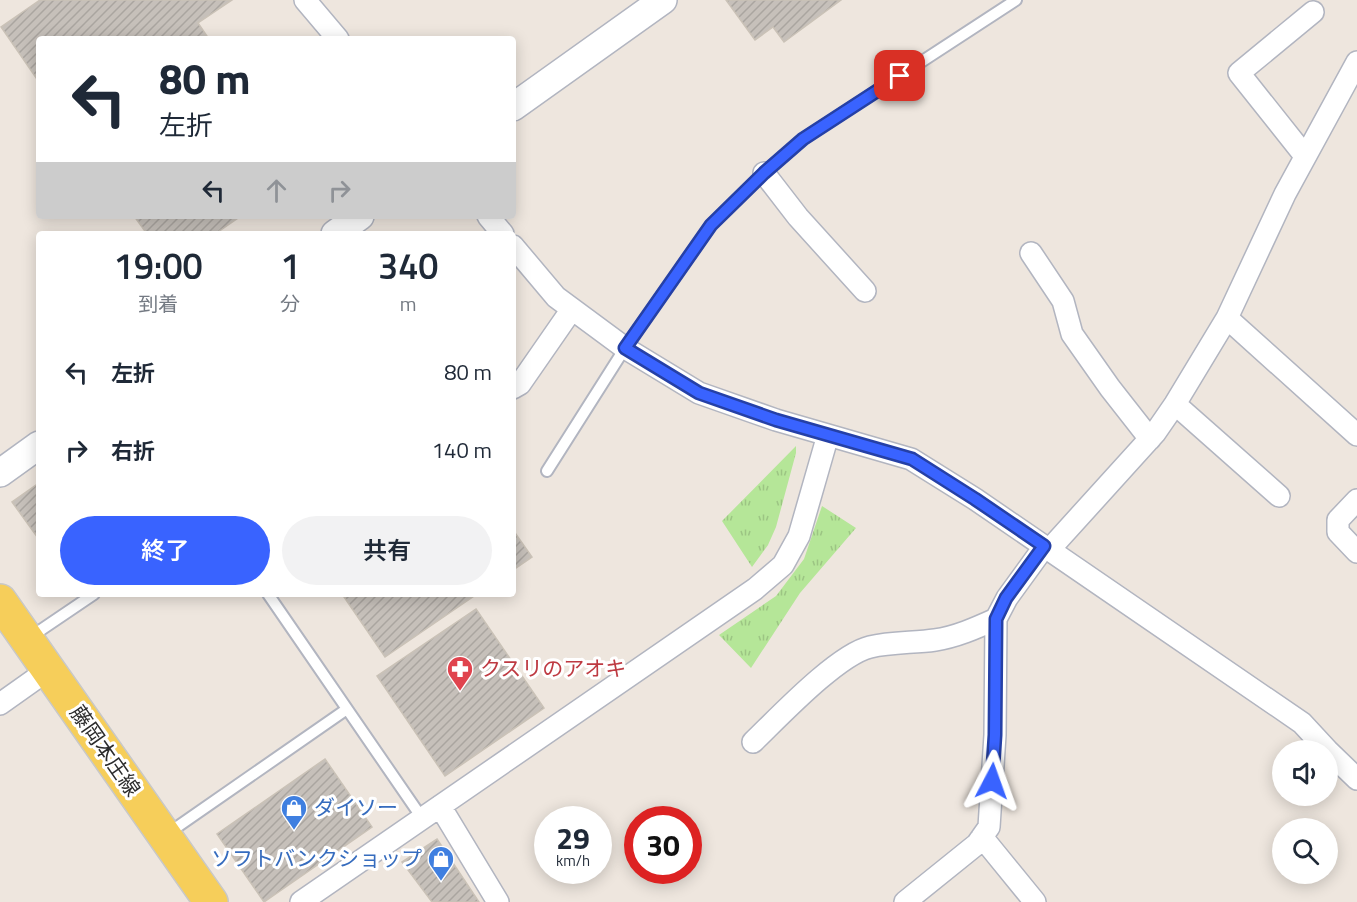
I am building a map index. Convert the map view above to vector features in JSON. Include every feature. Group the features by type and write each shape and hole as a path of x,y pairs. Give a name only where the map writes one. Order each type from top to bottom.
{"main road":[{"name":"藤岡本庄線","path":"0,601 211,902"}],"street":[{"path":"305,0 335,36"},
{"path":"516,105 663,0"},
{"path":"1305,156 1239,73 1313,12"},
{"path":"905,902 957,861 976,844 989,827 995,735 996,619 1006,598 1047,548 1150,439 1175,404 1227,318 1285,194 1357,62"},
{"path":"764,173 798,218 865,291"},
{"path":"339,231 356,219"},
{"path":"490,219 500,231"},
{"path":"516,250 556,297 625,348 699,393 776,420 912,459 975,499 1302,723 1318,740"},
{"path":"1031,253 1063,301 1072,334 1150,439"},
{"path":"516,386 520,384 572,309"},
{"path":"1227,318 1357,435"},
{"path":"1175,404 1279,496"},
{"path":"301,902 755,589 783,566 799,536 828,435"},
{"path":"0,473 36,447"},
{"path":"1357,500 1338,520 1338,532 1357,552"},
{"path":"753,742 806,691 850,656 869,647 936,640 959,635 996,619"},
{"path":"0,704 48,670"},
{"path":"1338,761 1357,779"},
{"path":"440,806 498,902"},
{"path":"982,837 1035,902"}],"lane":[{"path":"547,471 625,348 711,225 803,139 1016,0"},
{"path":"27,639 90,597"},
{"path":"270,597 422,818"},
{"path":"165,836 347,709"}],"green space":[{"path":"796,446 776,527 768,545 752,567 722,521"},
{"path":"822,506 856,528 800,593 751,668 719,635 776,596 804,559"}],"building":[{"path":"40,0 232,0 198,23 207,36 36,36 36,78 1,27"},
{"path":"726,0 841,0 784,42 773,27 755,40"},
{"path":"136,219 237,219 219,231 145,231"},
{"path":"36,485 36,535 12,502"},
{"path":"516,534 532,557 516,568"},
{"path":"344,597 473,597 385,657"},
{"name":"クスリのアオキ","path":"476,609 544,708 445,776 377,676"},
{"name":"ダイソー","path":"325,759 372,827 264,902 217,834"},
{"name":"ソフトバンクショップ","path":"437,839 479,902 432,902 402,862"}],"place":[{"name":"クスリのアオキ","path":"460,692"},
{"name":"ダイソー","path":"294,831"},
{"name":"ソフトバンクショップ","path":"441,882"}],"route":[{"path":"900,76 803,139 711,225 625,348 699,393 776,420 912,459 1044,546 1006,598 996,619 995,735 992,781"}]}
